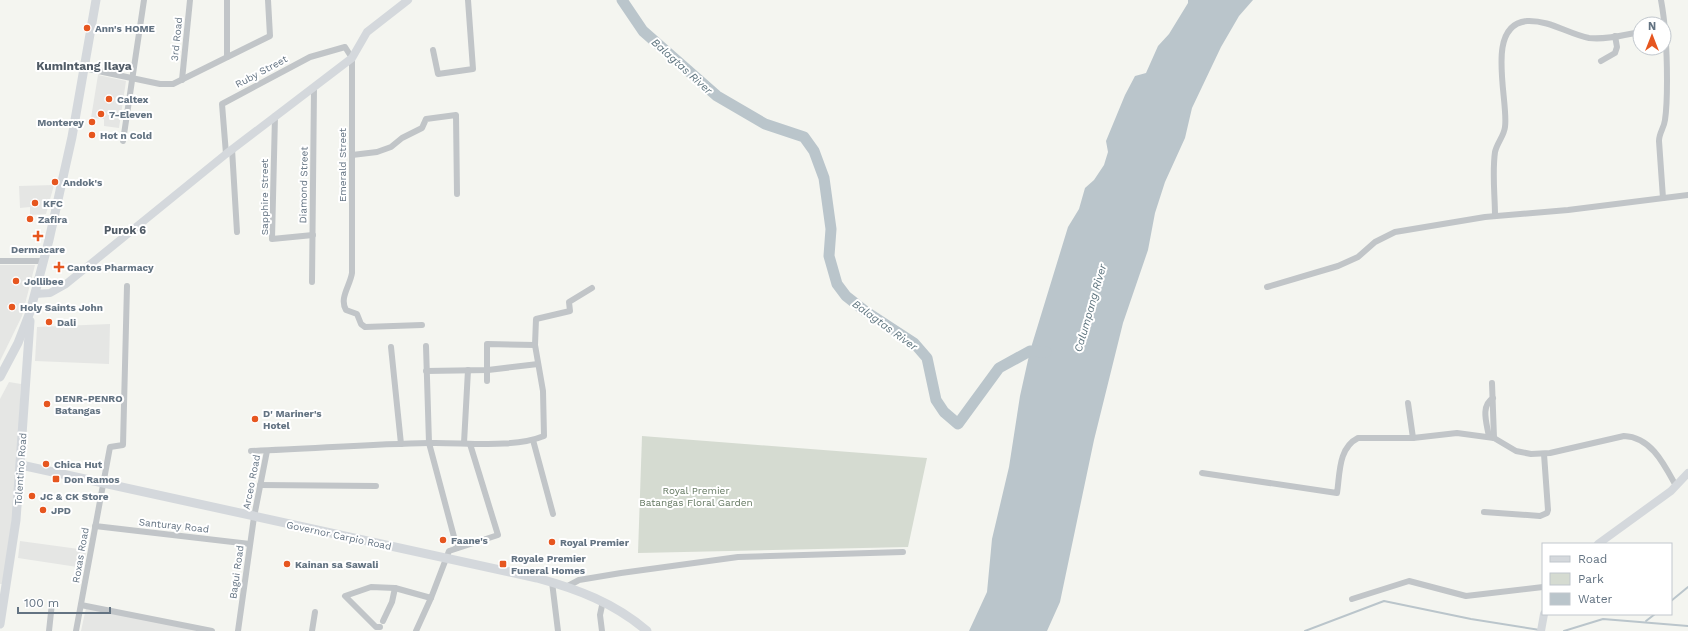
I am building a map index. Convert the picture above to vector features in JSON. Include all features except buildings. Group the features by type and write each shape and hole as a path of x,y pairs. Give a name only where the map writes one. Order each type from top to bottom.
{"main road":[{"path":"0,377 14,351 30,312 62,188 96,0"},
{"name":"Tolentino Road","path":"0,624 16,520 21,465 30,312"},
{"path":"14,351 28,354"},
{"name":"Governor Carpio Road","path":"21,465 104,482 254,517 552,582 613,606 647,631"}],"street":[{"path":"123,140 131,78 144,0"},
{"name":"3rd Road","path":"182,80 190,0"},
{"path":"227,57 228,0"},
{"path":"84,68 160,84 173,84 270,36 268,0"},
{"path":"34,294 50,292 66,284 229,151 352,58 367,32 408,0"},
{"path":"433,50 438,74 473,69 468,0"},
{"path":"1661,0 1663,16"},
{"path":"1495,216 1495,154 1505,127 1501,71 1502,52 1510,32 1517,24 1528,21 1549,24 1589,38 1632,33"},
{"path":"1600,61 1615,53 1617,47 1615,36"},
{"name":"Ruby Street","path":"229,151 222,104 310,56 345,46 352,58"},
{"path":"1662,198 1659,134 1665,120 1666,109 1665,56"},
{"name":"Emerald Street","path":"352,58 352,273 350,282 342,299 343,305 346,310 359,316 363,326 422,325"},
{"name":"Diamond Street","path":"312,282 314,88"},
{"path":"352,155 384,150 422,128 426,119 456,115 457,194"},
{"name":"Sapphire Street","path":"275,116 272,239 312,235"},
{"path":"229,151 237,232"},
{"path":"1267,287 1338,266 1358,256 1375,242 1395,232 1495,216 1568,210 1688,195"},
{"path":"0,262 43,261"},
{"name":"Roxas Road","path":"76,631 110,447 123,445 127,286"},
{"path":"251,451 430,442 467,444 533,440 544,436 543,391 535,345 536,319 570,311 568,302 592,288"},
{"path":"487,381 487,344 535,345"},
{"path":"391,346 401,444"},
{"path":"426,346 430,442 457,548"},
{"path":"426,371 488,370 538,364"},
{"path":"416,631 431,598 449,551 498,535 467,444 468,370"},
{"path":"1492,382 1493,398 1486,404 1485,410 1492,438"},
{"path":"1408,403 1413,438"},
{"path":"1202,473 1337,493 1342,457 1347,446 1351,442 1367,437 1413,438 1457,433 1492,438 1520,453 1544,454 1616,437 1636,437 1646,444 1660,459 1676,486"},
{"path":"533,440 553,514"},
{"name":"Arceo Road","path":"254,517 267,451"},
{"path":"1484,512 1540,516 1546,513 1548,510 1544,454"},
{"path":"1599,543 1676,486 1688,473"},
{"path":"260,485 376,486"},
{"name":"Bagui Road","path":"238,631 254,517"},
{"name":"Santuray Road","path":"95,526 250,544"},
{"path":"566,587 579,580 738,557 903,552"},
{"path":"1352,599 1409,581 1466,596 1542,587"},
{"path":"552,582 558,631"},
{"path":"395,588 392,602 381,624 376,627 345,596 371,587 395,588 431,598"},
{"path":"602,631 600,615 603,601"},
{"path":"49,631 52,604"},
{"path":"81,606 212,631"},
{"path":"312,631 315,612"},
{"path":"1542,628 1544,615"}],"shaded area":[{"name":"Caltex","path":"98,75 126,81 119,128 104,126 104,119 91,118"},
{"name":"KFC","path":"54,185 46,214 30,215 30,207 20,208 19,186"},
{"path":"0,265 35,265 22,316 0,361"},
{"path":"110,324 109,364 35,361 37,327"},
{"path":"9,382 21,384 16,485 10,537 2,584 0,584 0,399"},
{"path":"20,541 86,550 84,568 18,558"},
{"path":"86,608 204,631 81,631"}],"green space":[{"name":"Royal Premier Batangas Floral Garden","path":"642,436 927,458 908,547 638,553"}],"water":[{"name":"Calumpang River","path":"1188,0 1253,0 1239,16 1221,47 1192,108 1185,138 1165,182 1155,213 1148,250 1123,323 1094,440 1060,602 1047,631 969,631 987,592 992,539 1009,467 1020,396 1030,351 1068,227 1079,209 1085,188 1094,180 1104,165 1108,152 1106,141 1125,95 1135,76 1146,73 1158,46 1169,34 1188,3"}],"waterway":[{"name":"Balagtas River","path":"622,0 643,31 717,96 765,124 804,137 814,151 824,178 831,229 829,256 837,284 846,296 865,311 914,343 927,358 936,400 944,412 958,424 999,368 1030,351 1046,352"},
{"path":"1672,600 1688,587"},
{"path":"1305,631 1384,601 1471,619 1540,630"},
{"path":"1646,621 1654,615"},
{"path":"1564,631 1603,619 1688,626"}],"place":[{"name":"Ann's HOME","path":"87,28"},
{"name":"Caltex","path":"109,99"},
{"name":"7-Eleven","path":"101,114"},
{"name":"Monterey","path":"92,122"},
{"name":"Hot n Cold","path":"92,135"},
{"name":"Andok's","path":"55,182"},
{"name":"KFC","path":"35,203"},
{"name":"Zafira","path":"30,219"},
{"name":"Dermacare","path":"38,236"},
{"name":"Cantos Pharmacy","path":"59,267"},
{"name":"Jollibee","path":"16,281"},
{"name":"Holy Saints John","path":"12,307"},
{"name":"Dali","path":"49,322"},
{"name":"DENR-PENRO Batangas","path":"47,404"},
{"name":"D' Mariner's Hotel","path":"255,419"},
{"name":"Chica Hut","path":"46,464"},
{"name":"Don Ramos","path":"56,479"},
{"name":"JC & CK Store","path":"32,496"},
{"name":"JPD","path":"43,510"},
{"name":"Faane's","path":"443,540"},
{"name":"Royal Premier","path":"552,542"},
{"name":"Kainan sa Sawali","path":"287,564"},
{"name":"Royale Premier Funeral Homes","path":"503,564"}],"district":[{"name":"Kumintang Ilaya","path":"84,66"},
{"name":"Purok 6","path":"125,230"}]}
